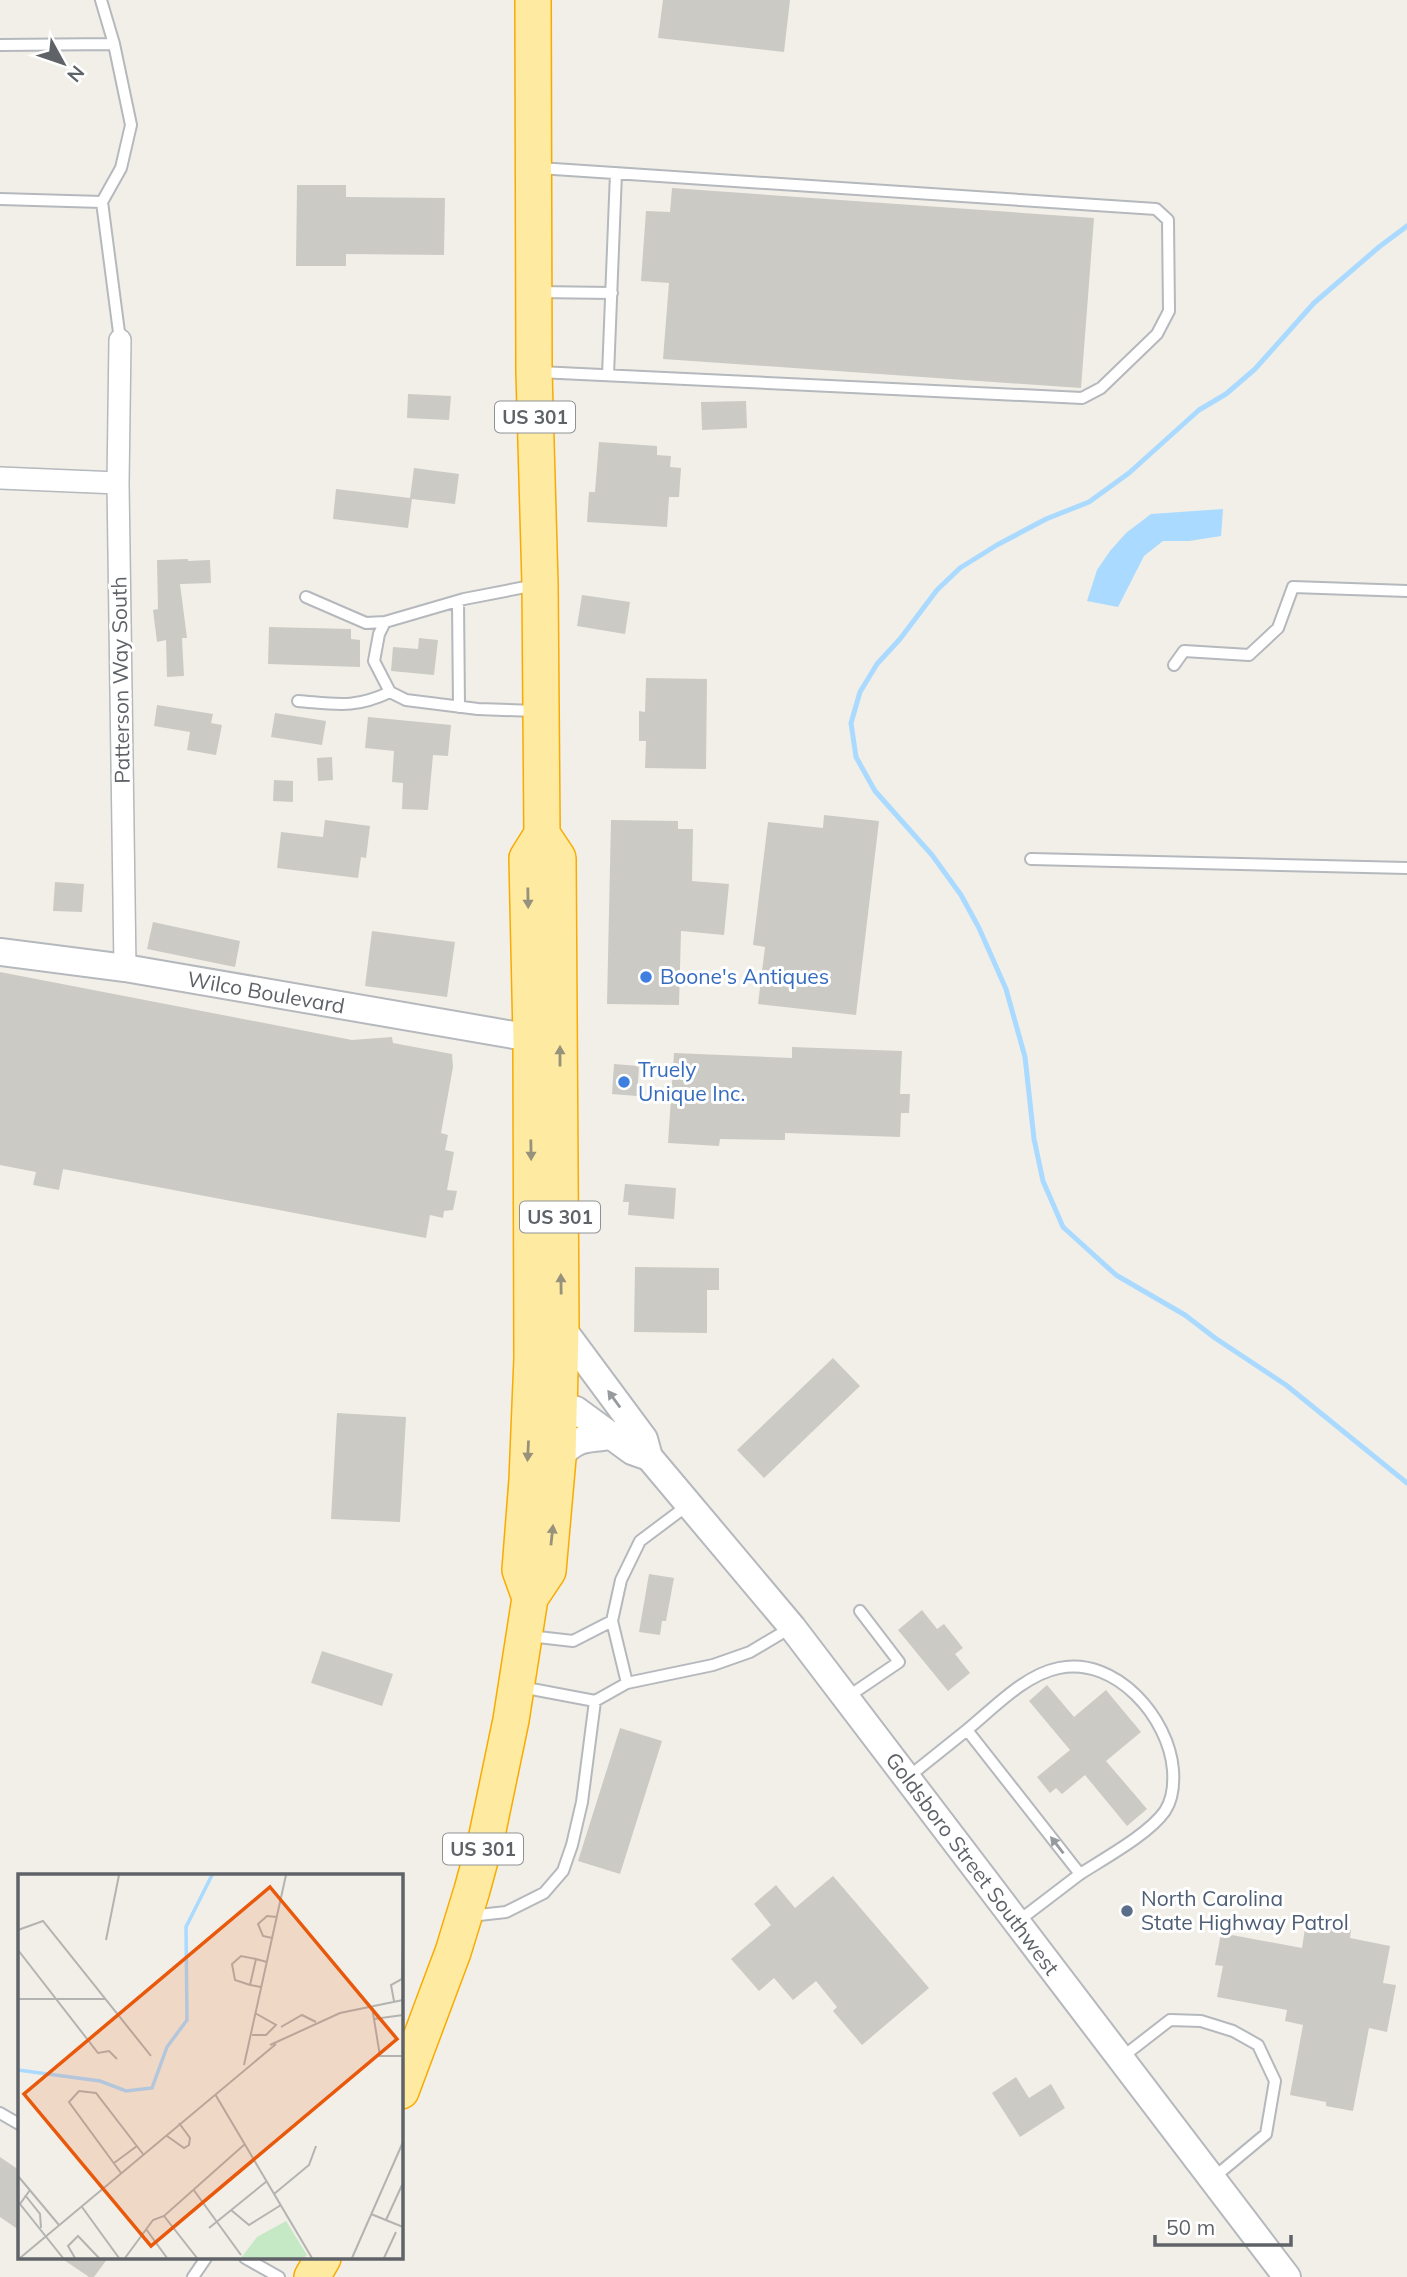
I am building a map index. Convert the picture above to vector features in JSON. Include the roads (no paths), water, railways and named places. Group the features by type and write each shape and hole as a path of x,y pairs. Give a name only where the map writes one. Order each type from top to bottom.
{"highway":[{"name":"US 301","path":"402,2088 453,1952 487,1835 517,1686 530,1598 548,1571 558,1458 545,1405 527,858 542,834 540,584 534,372 533,0"},
{"name":"US 301","path":"530,1598 520,1570 545,1405 561,1327 558,858 542,834"},
{"path":"312,2277 322,2260"}],"street":[{"name":"Patterson Way South","path":"120,340 118,483 125,968"},
{"path":"0,478 118,483"},
{"name":"Wilco Boulevard","path":"0,952 125,968 531,1038"},
{"name":"Goldsboro Street Southwest","path":"561,1327 644,1439 649,1457 792,1627 1287,2277"},
{"name":"Goldsboro Street Southwest","path":"545,1405 576,1410 632,1451 649,1457"},
{"path":"558,1458 567,1448 582,1440 613,1435"}],"lane":[{"path":"101,0 114,44 131,125 121,168 102,202 120,340"},
{"path":"0,45 114,44"},
{"path":"533,168 1156,209 1168,220 1169,311 1157,334 1101,388 1083,398 534,372"},
{"path":"608,375 616,173"},
{"path":"0,199 102,202"},
{"path":"534,292 612,293"},
{"path":"306,597 366,623 385,622 458,601 540,584"},
{"path":"1174,665 1184,651 1249,655 1278,628 1293,587 1407,591"},
{"path":"458,601 459,707"},
{"path":"385,622 379,634 374,661 390,692 405,700 459,707 542,711"},
{"path":"298,701 351,705 370,701 390,692"},
{"path":"1031,859 1407,868"},
{"path":"628,1683 612,1621 621,1580 640,1541 688,1505"},
{"path":"846,1698 899,1662 860,1611"},
{"path":"525,1636 573,1641 612,1621"},
{"path":"517,1686 595,1701 628,1683 713,1665 750,1652 792,1627"},
{"path":"907,1778 1023,1685 1060,1668 1083,1668 1104,1673 1141,1701 1160,1725 1172,1758 1174,1786 1167,1809 1154,1824 1080,1874 1017,1922"},
{"path":"464,1917 506,1912 544,1893 563,1871 582,1802 595,1701"},
{"path":"967,1730 1080,1874"},
{"path":"1120,2058 1170,2020 1201,2021 1233,2031 1258,2046 1275,2081 1266,2134 1212,2179"},
{"path":"0,2113 18,2123"},
{"path":"193,2277 205,2260"},
{"path":"249,2260 279,2277"}],"water":[{"path":"1223,509 1221,536 1189,541 1163,541 1144,556 1118,607 1087,601 1097,570 1110,551 1126,533 1151,514"}],"waterway":[{"path":"1407,226 1314,303 1255,369 1226,394 1199,410 1129,473 1089,502 1046,519 960,568 937,590 900,639 877,664 860,692 851,723 856,757 875,791 932,855 961,895 1006,989 1025,1057 1034,1139 1043,1181 1063,1227 1116,1275 1185,1315 1286,1385 1407,1483"}],"place":[{"name":"Boone's Antiques","path":"646,977"},
{"name":"Truely Unique Inc.","path":"624,1082"},
{"name":"North Carolina State Highway Patrol","path":"1127,1911"}]}
